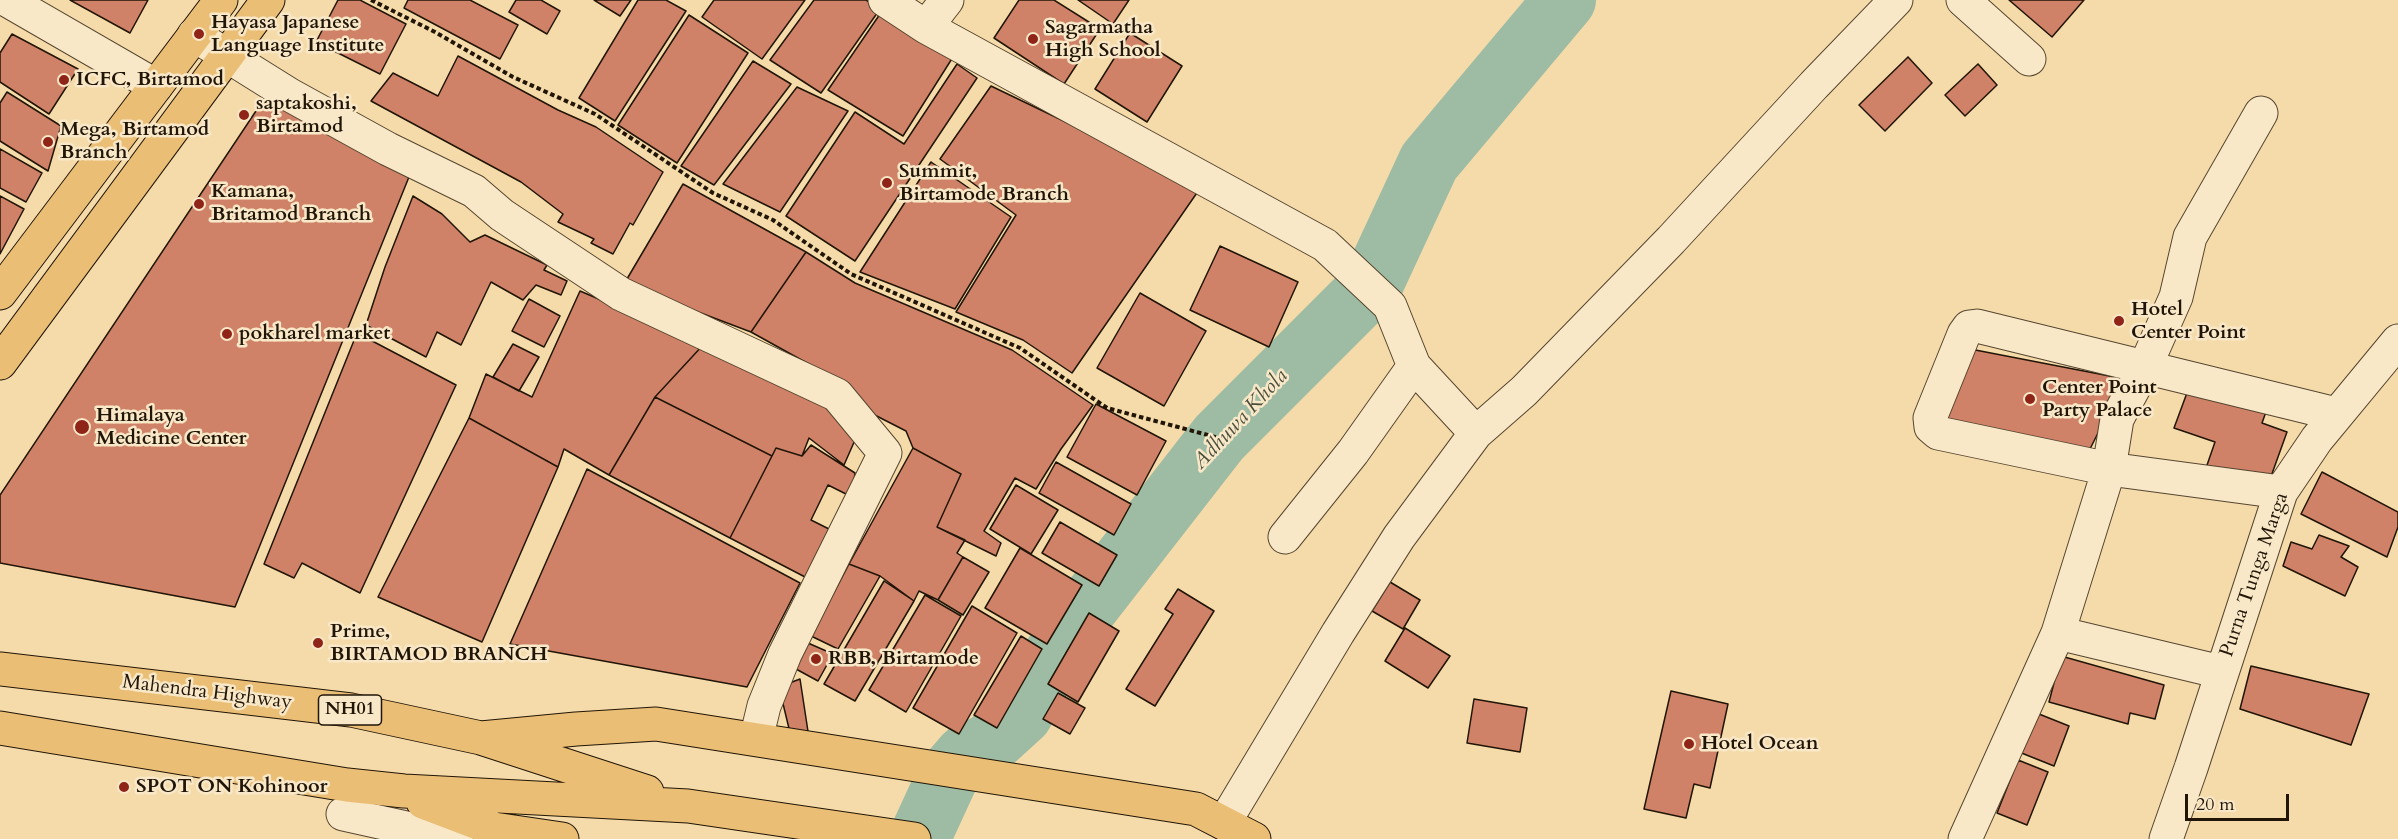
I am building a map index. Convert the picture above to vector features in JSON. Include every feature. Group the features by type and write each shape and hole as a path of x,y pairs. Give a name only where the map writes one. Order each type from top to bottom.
{"main road":[{"path":"0,293 221,0"},
{"path":"0,363 268,0"},
{"name":"Mahendra Highway","path":"0,669 351,710 481,738 688,806"},
{"path":"481,738 656,724 1196,809 1254,839"},
{"name":"Mahendra Highway","path":"0,728 343,813 404,791 688,806 914,839"},
{"path":"404,791 423,802 494,829 562,839"}],"street":[{"path":"7,0 156,86"},
{"path":"885,0 926,27 1325,244 1390,306 1414,366 1476,433"},
{"path":"926,27 946,0"},
{"path":"1224,823 1338,633 1399,537 1476,433 1524,391 1671,240 1896,0"},
{"path":"1963,0 2029,59"},
{"path":"194,35 290,95 388,149 474,191 502,215 621,294 837,395 885,453 785,654 764,706 771,742"},
{"path":"1965,839 2058,633 2109,469 2117,419 2145,367 2176,297 2190,237 2261,113"},
{"path":"2281,492 2109,469 1938,433 1931,427 1930,418 1964,334 1969,327 1977,326 2336,414"},
{"name":"Purna Tunga Marga","path":"2166,839 2281,492 2336,414 2398,341"},
{"path":"1285,537 1353,452 1414,366"},
{"path":"2058,633 2221,672"},
{"path":"343,813 457,839"}],"path":[{"path":"371,0 435,32 513,77 595,114 713,193 773,220 851,274 1020,348 1107,408 1219,438"}],"building":[{"path":"70,0 148,0 130,33"},
{"path":"338,0 360,0 406,24 380,74 316,42"},
{"path":"408,0 470,0 518,25 500,59 404,8"},
{"path":"516,0 541,0 560,11 547,34 509,12"},
{"path":"594,0 631,0 620,16"},
{"path":"638,0 666,0 686,11 615,121 579,98"},
{"path":"714,0 805,0 762,59 702,17"},
{"path":"814,0 866,0 880,9 821,93 770,60"},
{"path":"1019,0 1054,0 1100,29 1064,84 994,38"},
{"path":"1078,0 1129,0 1113,24"},
{"path":"2009,0 2084,0 2052,37"},
{"path":"880,14 953,57 903,136 828,90"},
{"path":"689,15 748,53 677,163 618,125"},
{"path":"1130,33 1182,66 1147,122 1095,89"},
{"path":"12,34 78,69 49,114 0,82 0,53"},
{"path":"458,56 558,110 596,127 663,172 633,225 630,223 613,254 591,243 594,239 558,222 563,214 521,182 371,101 393,73 438,96"},
{"path":"1908,57 1932,83 1885,131 1859,105"},
{"path":"753,61 791,84 714,185 681,166"},
{"path":"957,64 977,78 855,261 786,216 855,112 904,144"},
{"path":"1978,64 1997,85 1965,116 1945,95"},
{"path":"991,86 1201,187 1072,373 1023,340 956,312 1016,215 940,159"},
{"path":"797,87 848,111 780,212 723,184"},
{"path":"7,92 61,126 48,171 0,141 0,103"},
{"name":"pokharel market","path":"266,96 411,172 235,607 0,563 0,495"},
{"path":"0,149 42,173 26,202 0,188"},
{"path":"931,162 1011,217 955,309 860,272"},
{"path":"683,184 806,252 751,332 624,284"},
{"path":"0,196 24,209 0,254"},
{"path":"413,196 442,214 470,242 485,235 547,265 544,270 567,281 561,295 536,285 523,300 491,282 461,345 437,332 426,357 366,325 385,267"},
{"path":"1220,246 1298,282 1269,347 1190,310"},
{"path":"806,252 855,283 1012,350 1093,405 1036,489 1015,478 984,531 1001,543 996,556 937,527 961,474 913,448 906,431 859,407 843,383 751,332"},
{"path":"580,291 704,344 655,397 609,475 564,449 558,467 469,418 486,374 532,397"},
{"path":"1140,293 1206,331 1164,406 1097,368"},
{"path":"529,299 560,316 544,347 512,331"},
{"path":"357,333 456,385 360,593 302,563 294,578 264,564"},
{"path":"513,344 539,357 519,391 493,377"},
{"path":"704,344 824,403 855,440 844,465 809,438 802,456 776,448 772,456 655,397"},
{"name":"Center Point Party Palace","path":"1965,348 2125,379 2089,451 1938,419"},
{"path":"2191,382 2267,409 2262,423 2287,432 2269,482 2206,468 2215,442 2174,428"},
{"path":"655,397 772,456 730,538 609,475"},
{"path":"1096,404 1166,441 1137,495 1067,457"},
{"path":"469,418 558,467 482,642 378,597"},
{"path":"811,445 855,473 852,497 828,485 811,520 831,530 807,578 730,538 776,448 802,456"},
{"path":"913,448 961,474 937,527 965,540 957,553 963,557 938,600 919,591 914,601 880,576 849,564"},
{"path":"1056,462 1131,504 1114,535 1039,493"},
{"path":"587,469 800,583 747,687 510,644"},
{"path":"2322,472 2398,512 2398,527 2387,557 2301,514"},
{"path":"1016,485 1058,510 1031,554 990,529"},
{"path":"1060,522 1117,555 1099,586 1042,553"},
{"path":"2319,535 2349,546 2341,557 2358,567 2345,596 2283,566 2291,542 2312,549"},
{"path":"1020,548 1082,585 1047,644 985,608"},
{"path":"963,557 989,572 963,615 938,600"},
{"path":"849,564 880,576 838,649 811,636"},
{"path":"884,581 914,601 855,701 824,684"},
{"path":"1390,582 1420,600 1403,629 1372,611"},
{"path":"1178,589 1214,611 1155,706 1126,689 1173,614 1165,609"},
{"path":"925,595 961,616 906,712 869,690"},
{"path":"972,606 1017,633 959,734 913,708"},
{"path":"1089,613 1119,631 1078,702 1048,684"},
{"path":"1405,628 1450,656 1428,688 1385,661"},
{"path":"1021,636 1042,649 997,728 974,715"},
{"path":"808,643 833,654 818,681 796,669"},
{"path":"2061,656 2164,685 2155,719 2130,713 2128,724 2049,702"},
{"path":"2251,666 2369,694 2351,745 2240,709"},
{"path":"800,679 809,738 792,741 779,687"},
{"name":"Hotel Ocean","path":"1671,691 1728,704 1710,788 1694,784 1686,818 1644,809"},
{"path":"1058,693 1085,708 1070,734 1043,719"},
{"path":"1474,699 1527,708 1520,752 1467,743"},
{"path":"2029,710 2069,726 2054,766 2014,750"},
{"path":"2018,760 2048,772 2027,825 1997,813"}],"waterway":[{"name":"Adhuwa Khola","path":"919,839 948,776 966,755 989,744 1022,714 1047,666 1079,618 1219,438 1372,285 1429,162 1565,0"}],"place":[{"name":"Hayasa Japanese Language Institute","path":"199,34"},
{"name":"Sagarmatha High School","path":"1033,39"},
{"name":"ICFC, Birtamod","path":"64,80"},
{"name":"saptakoshi, Birtamod","path":"244,115"},
{"name":"Mega, Birtamod Branch","path":"48,142"},
{"name":"Summit, Birtamode Branch","path":"887,183"},
{"name":"Kamana, Britamod Branch","path":"199,204"},
{"name":"Hotel Center Point","path":"2119,321"},
{"name":"pokharel market","path":"227,334"},
{"name":"Center Point Party Palace","path":"2030,399"},
{"name":"Himalaya Medicine Center","path":"82,427"},
{"name":"Prime, BIRTAMOD BRANCH","path":"318,643"},
{"name":"RBB, Birtamode","path":"816,659"},
{"name":"Hotel Ocean","path":"1689,744"},
{"name":"SPOT ON Kohinoor","path":"124,787"}]}
